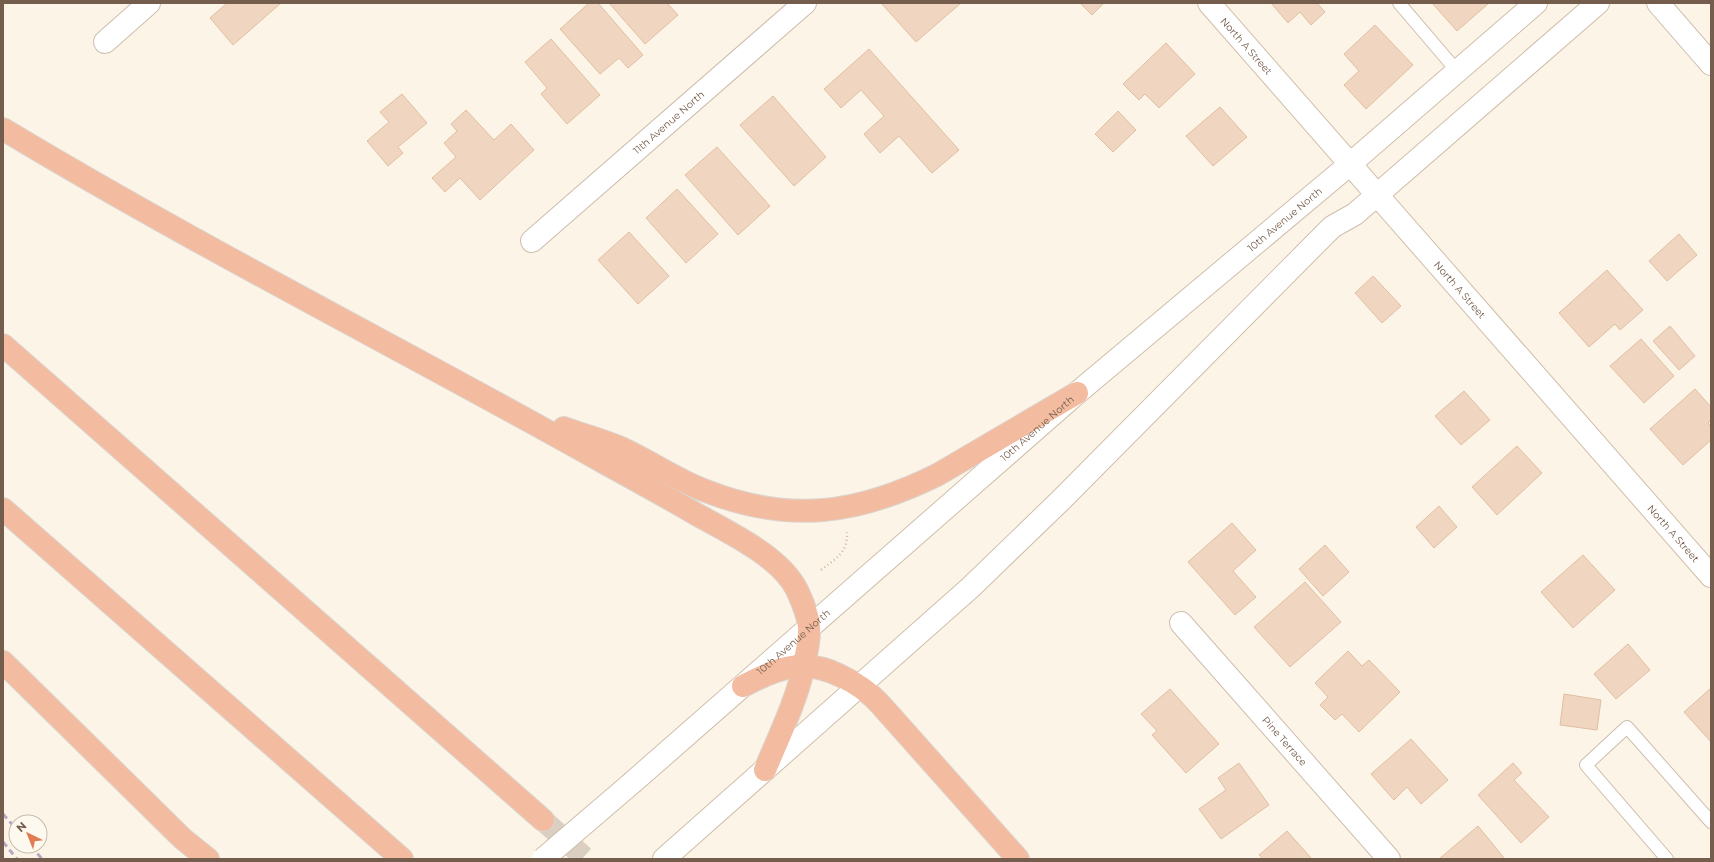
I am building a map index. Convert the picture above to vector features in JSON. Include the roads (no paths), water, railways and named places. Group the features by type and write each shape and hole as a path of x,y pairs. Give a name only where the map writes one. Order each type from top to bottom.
{"highway":[{"path":"3,129 157,219 510,409 722,529 778,566 795,587 802,602 809,628 804,665 798,692 765,770"},
{"path":"3,345 543,820"},
{"path":"510,409 621,448 690,484 722,497 760,507 780,510 815,511 845,508 873,502 919,484 938,475 1077,394"},
{"path":"3,509 402,859"},
{"path":"3,662 183,839 208,859"},
{"path":"743,686 772,672 804,665 824,668 860,686 880,704 1018,859"},
{"path":"183,839 199,859"}],"main road":[{"path":"105,42 149,3"},
{"name":"11th Avenue North","path":"532,241 805,3"},
{"name":"North A Street","path":"1209,3 1349,165 1711,576"},
{"name":"10th Avenue North","path":"543,859 1077,394 1349,165 1536,3"},
{"path":"664,859 971,587 1056,505 1332,227 1355,214 1598,3"},
{"path":"1658,3 1711,64"},
{"name":"Pine Terrace","path":"1182,622 1389,859"}],"lane":[{"path":"1399,3 1457,71"},
{"path":"1667,859 1586,765 1627,727 1709,816"}],"tunnel":[{"path":"543,820 586,859"}],"railway":[{"path":"3,814 8,820"},
{"path":"3,842 17,859"},
{"path":"38,854 42,859"}]}
